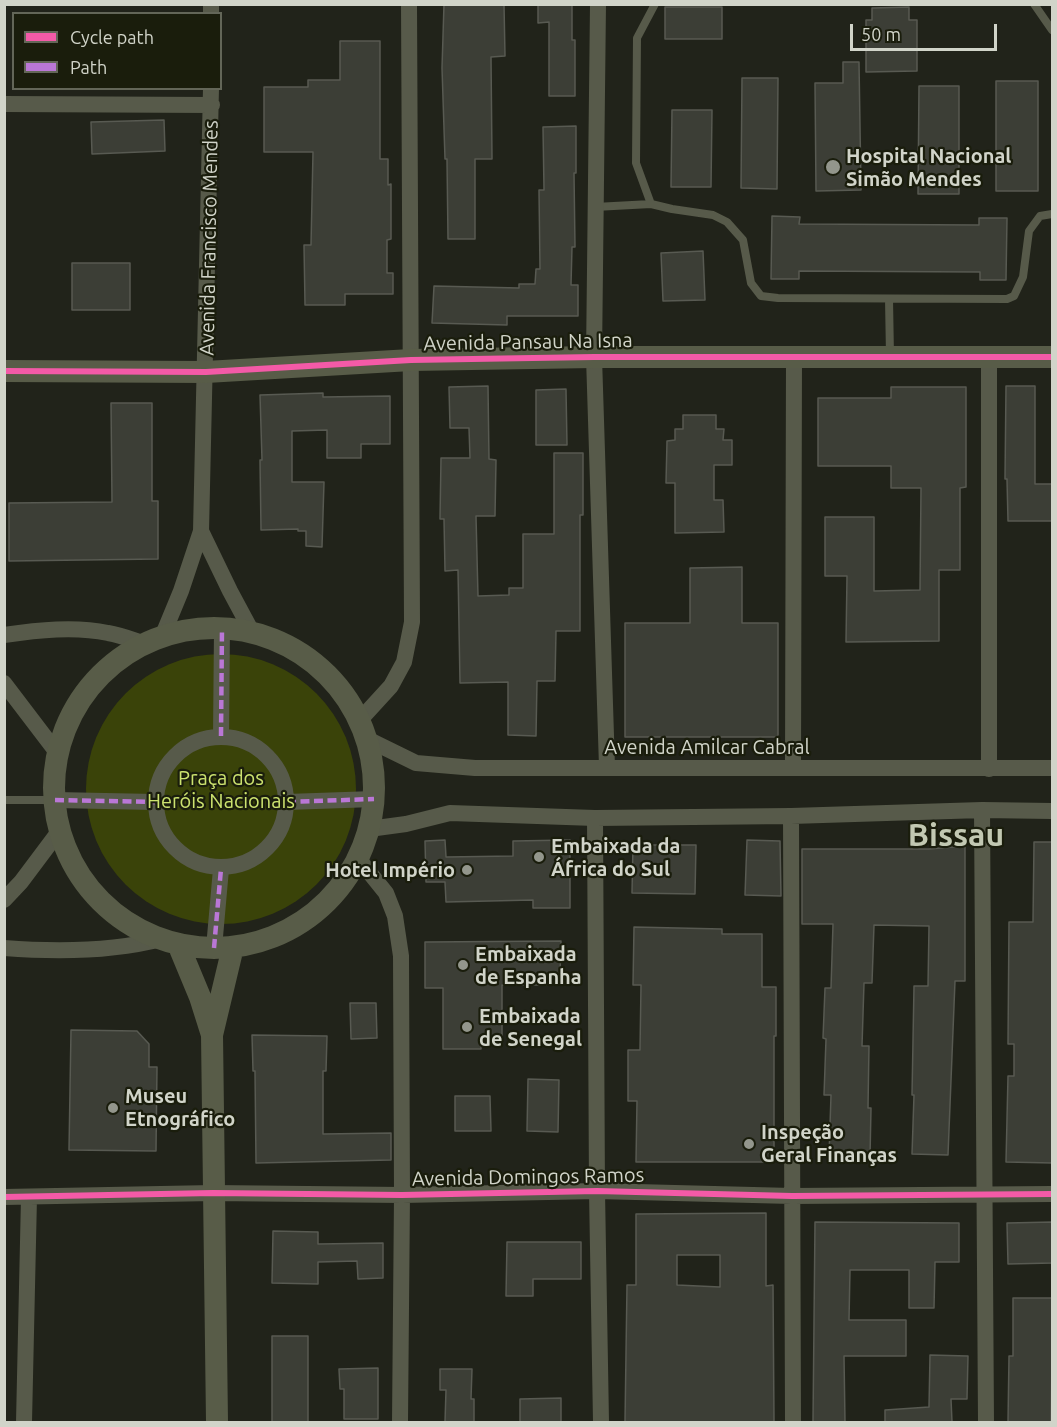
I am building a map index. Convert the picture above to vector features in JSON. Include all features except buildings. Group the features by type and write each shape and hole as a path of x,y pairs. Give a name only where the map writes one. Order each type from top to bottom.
{"main road":[{"name":"Avenida Pansau Na Isna","path":"4,371 206,372 411,360 594,357 1053,357"},
{"path":"222,628 252,632 291,646 324,670 350,702 363,730 374,768 374,799 369,829 350,873 320,909 279,935 224,948 169,942 126,922 97,897 74,866 60,830 55,800 58,754 67,727 98,679 120,659 153,640 192,629 222,628"},
{"path":"169,942 200,997 212,1035"},
{"path":"217,1422 212,1035 224,948"}],"street":[{"path":"363,730 404,662 412,622 409,4"},
{"path":"598,4 594,357 607,767"},
{"path":"4,104 212,97"},
{"name":"Avenida Francisco Mendes","path":"201,531 212,97"},
{"path":"793,768 794,356"},
{"path":"989,357 989,769"},
{"path":"201,531 252,632"},
{"path":"4,635 29,631 74,630 153,640 181,591 201,531"},
{"path":"221,736 222,628"},
{"path":"4,683 58,754"},
{"name":"Avenida Amilcar Cabral","path":"363,730 416,763 475,768 1053,768"},
{"path":"221,736 255,745 279,769 287,802 278,836 254,860 221,869 188,860 164,836 155,802 164,769 188,745 221,736"},
{"path":"287,802 374,799"},
{"path":"55,800 155,802"},
{"path":"369,829 406,824 450,813 595,818 791,816 982,810 1053,811"},
{"path":"982,810 986,1422"},
{"path":"791,816 793,1422"},
{"path":"595,818 600,1422"},
{"path":"4,900 21,882 60,830"},
{"path":"357,857 386,893 395,916 401,956 400,1422"},
{"path":"221,869 224,948"},
{"path":"4,948 72,950 169,942"},
{"name":"Avenida Domingos Ramos","path":"4,1197 213,1193 402,1195 597,1191 792,1196 1052,1194"},
{"path":"24,1422 29,1197"}],"lane":[{"path":"651,204 636,163 637,38 655,4"},
{"path":"1034,4 1053,30"},
{"path":"595,207 651,204 713,215 727,222 743,240 751,283 761,296 778,298 1007,299 1014,296 1023,277 1029,231 1040,216 1053,214"},
{"path":"889,299 890,356"},
{"path":"4,800 55,800"}],"green space":[{"name":"Praça dos Heróis Nacionais","path":"221,654 247,657 273,665 296,677 316,694 333,714 345,737 353,763 356,789 353,815 345,841 333,864 316,884 296,901 273,913 247,921 221,924 195,921 169,913 146,901 126,884 109,864 97,841 89,815 86,789 89,763 97,737 109,714 126,694 146,677 169,665 195,657"}],"marked path":[{"path":"221,736 222,628"},
{"path":"287,802 374,799"},
{"path":"55,800 155,802"},
{"path":"214,948 221,869"}],"cycle path":[{"path":"4,371 206,372 411,360 594,357 1052,357"},
{"path":"4,1197 213,1193 402,1195 597,1191 792,1196 1052,1194"}],"place":[{"name":"Hospital Nacional Simão Mendes","path":"833,167"},
{"name":"Embaixada da África do Sul","path":"539,857"},
{"name":"Hotel Império","path":"467,870"},
{"name":"Embaixada de Espanha","path":"463,965"},
{"name":"Embaixada de Senegal","path":"467,1027"},
{"name":"Museu Etnográfico","path":"113,1108"},
{"name":"Inspeção Geral Finanças","path":"749,1144"}],"district":[{"name":"Bissau","path":"956,835"}]}
